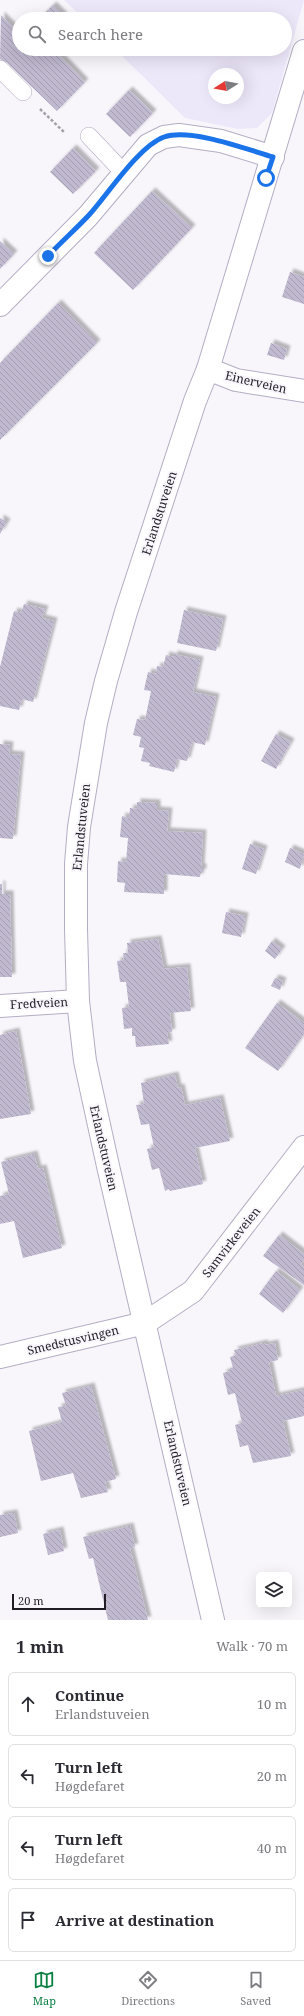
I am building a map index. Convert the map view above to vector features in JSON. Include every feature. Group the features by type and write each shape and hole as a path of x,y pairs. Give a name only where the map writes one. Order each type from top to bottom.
{"street":[{"name":"Erlandstuveien","path":"213,1620 85,1060 78,1001 76,864 84,790 93,737 106,681 126,612 196,400 208,369 304,51"},
{"path":"0,305 88,216 148,145 164,137 179,135 221,141 273,157"},
{"name":"Einerveien","path":"208,369 236,380 304,391"},
{"name":"Fredveien","path":"0,1006 78,1001"},
{"name":"Samvirkeveien","path":"145,1323 193,1291 304,1147"},
{"name":"Smedstusvingen","path":"0,1357 145,1323"}],"lane":[{"path":"0,69 23,92"},
{"path":"89,136 124,173"}],"path":[{"path":"23,92 78,146 89,136"}],"shaded area":[{"path":"64,0 304,0 292,42 292,12 77,12"},
{"path":"122,56 288,56 272,113 257,128 238,129 185,118"}],"building":[{"path":"53,5 60,12 46,12"},
{"path":"1,15 12,26 12,56 60,56 85,82 57,111 6,62 5,64 0,59"},
{"path":"129,90 153,113 130,137 106,114"},
{"path":"73,148 96,171 73,194 50,172"},
{"path":"152,191 192,228 133,290 94,253"},
{"path":"0,241 14,254 0,269"},
{"path":"290,272 304,277 304,304 282,297"},
{"path":"58,303 97,343 0,440 0,363"},
{"path":"271,343 287,349 284,360 267,355"},
{"path":"0,518 7,522 0,534"},
{"path":"24,604 45,609 42,618 54,621 33,702 22,699 19,710 0,706 0,667 14,611 21,613"},
{"path":"184,610 223,619 216,651 177,643"},
{"path":"174,654 200,660 193,692 216,697 205,745 192,742 187,761 177,759 174,772 149,766 150,763 141,761 144,748 139,747 141,737 133,735 137,719 145,720 151,691 144,690 148,672 156,674 157,666 163,667 166,655 174,657"},
{"path":"276,734 291,742 276,769 261,761"},
{"path":"0,744 10,745 9,754 21,755 13,839 0,838"},
{"path":"137,802 157,803 157,810 169,811 167,831 203,833 201,867 203,867 203,872 201,872 200,877 164,874 164,894 124,892 125,883 117,882 118,861 126,862 128,838 120,837 122,816 129,818 130,808 137,809"},
{"path":"250,844 264,849 256,874 242,869"},
{"path":"290,848 304,854 300,869 285,862"},
{"path":"0,884 2,884 2,894 10,894 12,977 0,977"},
{"path":"226,912 245,916 241,937 222,933"},
{"path":"158,939 164,969 187,967 191,1011 170,1013 172,1032 167,1033 169,1044 136,1047 135,1036 132,1036 132,1028 124,1029 122,1008 129,1007 126,982 120,982 117,961 124,960 123,953 128,953 127,943"},
{"path":"272,941 282,949 275,959 265,951"},
{"path":"275,978 283,981 280,990 271,986"},
{"path":"277,1003 304,1023 304,1034 278,1071 245,1048"},
{"path":"16,1031 31,1114 0,1119 0,1035"},
{"path":"175,1075 178,1088 181,1087 185,1105 220,1098 230,1141 195,1148 203,1184 170,1191 169,1189 165,1191 159,1168 152,1170 147,1149 154,1147 149,1124 141,1125 136,1105 144,1104 141,1083"},
{"path":"34,1154 38,1169 43,1168 62,1248 23,1258 14,1221 0,1224 0,1196 9,1194 1,1162"},
{"path":"279,1235 304,1254 304,1260 301,1264 304,1267 304,1285 263,1256"},
{"path":"276,1271 300,1290 283,1313 259,1294"},
{"path":"264,1343 265,1345 275,1343 278,1360 269,1362 276,1396 304,1390 304,1416 283,1421 291,1456 253,1463 248,1445 240,1447 235,1425 242,1423 235,1393 228,1395 223,1373 230,1371 230,1368 233,1368 230,1357 236,1355 234,1350"},
{"path":"91,1386 116,1479 105,1482 108,1492 81,1498 73,1473 41,1481 29,1431 62,1422 58,1407 66,1406 62,1393"},
{"path":"14,1513 18,1533 0,1537 0,1515"},
{"path":"130,1526 135,1547 130,1548 148,1620 108,1620 93,1558 89,1559 83,1537"},
{"path":"60,1530 64,1551 48,1555 43,1534"}],"route":[{"path":"48,256 88,216 148,145 164,137 179,135 200,137 221,141 273,157 266,178"}]}
